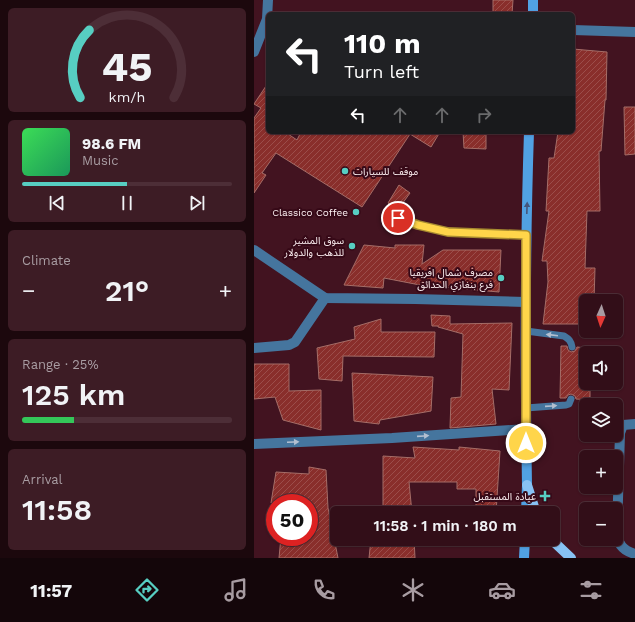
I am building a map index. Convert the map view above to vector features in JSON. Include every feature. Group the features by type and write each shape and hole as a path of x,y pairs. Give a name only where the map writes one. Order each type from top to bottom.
{"main road":[{"path":"533,0 533,12"},
{"path":"526,506 525,302 529,134"},
{"path":"527,485 534,506"},
{"path":"524,558 525,546"},
{"path":"558,546 571,558"}],"street":[{"path":"267,12 268,0"},
{"path":"254,52 266,22"},
{"path":"575,30 635,32"},
{"path":"254,250 325,298 525,302"},
{"path":"254,348 289,345 294,342 325,298"},
{"path":"635,424 623,425 620,433 617,532 617,541 623,548 635,554"},
{"path":"254,444 392,438 526,429"}],"lane":[{"path":"398,218 418,225 448,232 526,235"},
{"path":"526,331 564,336 569,339 572,346"},
{"path":"526,408 566,405 569,404 571,399"}],"building":[{"path":"493,0 513,0 512,12 493,12"},
{"path":"575,49 607,52 606,100 601,151 599,151 600,211 587,211 585,268 595,268 594,294 579,294 579,324 543,324 548,282 547,261 542,261 549,211 546,211 549,158 554,158 558,134 575,134"},
{"name":"موقف للسيارات","path":"266,86 266,134 288,134 297,140 300,134 410,134 362,207 276,153 262,173 266,175 254,193 254,118 261,108 254,104"},
{"path":"624,107 635,107 635,154 625,155"},
{"name":"موقف للسيارات","path":"410,134 439,134 431,147"},
{"path":"463,134 486,134 486,149 464,148"},
{"path":"399,185 410,193 397,211 388,203"},
{"path":"364,245 395,248 395,245 424,245 422,264 443,250 501,250 499,292 420,285 384,278 383,288 344,285"},
{"path":"431,315 450,316 450,324 512,323 509,390 492,389 496,424 450,428 451,398 461,397 463,334 438,326 432,326"},
{"path":"381,319 381,332 435,332 434,357 343,356 342,381 319,379 317,348 355,339 354,327"},
{"path":"561,346 567,346 568,350 571,352 575,351 577,347 579,347 579,390 590,390 590,398 576,399 575,396 571,394 566,398 560,398"},
{"path":"254,364 289,364 289,391 321,390 321,430 283,420 275,397 254,399"},
{"path":"352,373 433,377 431,411 380,420 379,424 354,421"},
{"path":"413,447 459,450 459,447 500,451 496,506 476,506 476,489 457,489 457,482 409,482 411,506 383,506 383,456 415,458"},
{"path":"309,467 326,470 330,518 330,546 336,546 338,558 279,558 280,546 318,546 318,494 272,494 276,472 309,474"},
{"path":"370,546 414,546 415,558 369,558"}],"place":[{"name":"موقف للسيارات","path":"345,171"},
{"name":"Classico Coffee","path":"356,212"},
{"name":"سوق المشير للذهب والدولار","path":"352,246"},
{"name":"مصرف شمال افريقيا فرع بنغازي الحدائق","path":"501,278"},
{"name":"عيادة المستقبل","path":"545,496"}],"route":[{"path":"398,218 418,225 448,232 526,235 526,443"}]}
